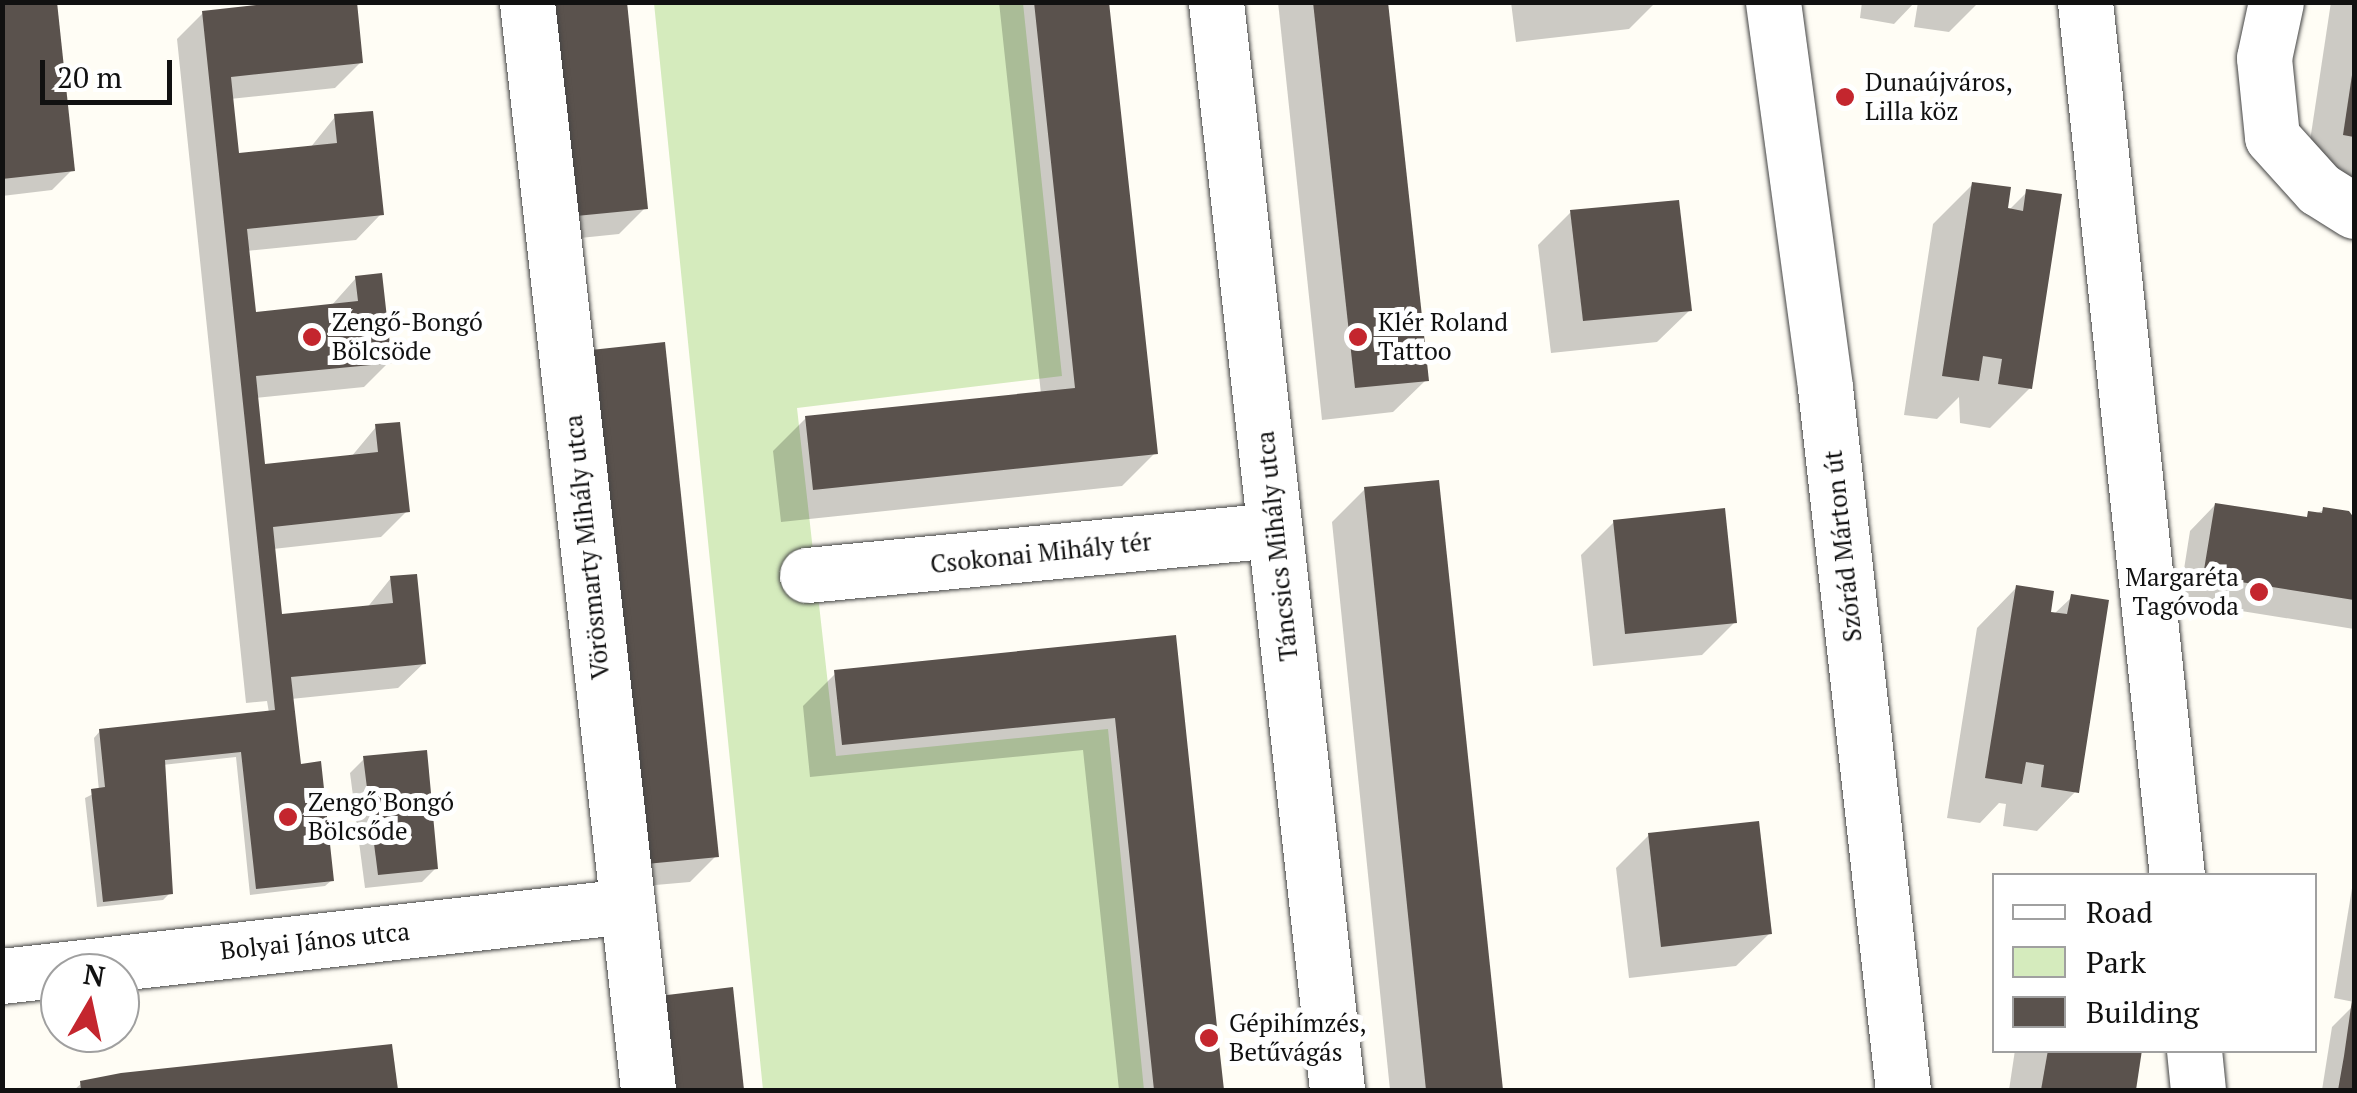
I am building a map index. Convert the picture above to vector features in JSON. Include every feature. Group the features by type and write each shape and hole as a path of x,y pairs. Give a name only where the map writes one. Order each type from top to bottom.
{"street":[{"name":"Vörösmarty Mihály utca","path":"527,2 648,1090"},
{"name":"Táncsics Mihály utca","path":"1216,2 1337,1090"},
{"name":"Szórád Márton út","path":"1773,2 1825,387 1904,1090"},
{"path":"2084,2 2177,873"},
{"path":"2276,2 2264,58 2272,137 2319,189 2354,210"},
{"name":"Csokonai Mihály tér","path":"808,576 1275,530"},
{"name":"Bolyai János utca","path":"2,976 627,906"},
{"path":"2194,1053 2198,1090"}],"green space":[{"path":"654,3 1023,3 1062,376 797,408 836,756 1108,729 1144,1090 763,1090"}],"building":[{"path":"2,2 57,2 75,171 2,179"},
{"name":"Zengő-Bongó Bölcsöde","path":"282,2 357,2 363,63 231,77 239,153 337,143 334,114 373,111 384,215 247,229 256,312 358,301 355,276 382,273 392,363 256,376 265,464 378,452 375,424 400,422 410,512 273,527 282,614 393,603 390,576 417,574 426,664 291,677 301,764 321,761 334,881 256,889 241,752 165,760 173,894 103,902 91,789 105,787 99,729 275,710 202,11"},
{"path":"554,2 627,2 648,209 576,216"},
{"path":"1034,2 1109,2 1158,454 813,490 805,416 1075,388"},
{"path":"1313,2 1388,2 1429,381 1355,388"},
{"path":"2354,75 2354,137 2343,135"},
{"path":"1972,182 2011,187 2008,208 2023,211 2026,189 2062,194 2032,389 1998,384 2002,359 1983,356 1979,381 1942,376"},
{"path":"1679,200 1692,311 1583,321 1570,210"},
{"path":"665,342 719,857 646,864 591,350"},
{"path":"1439,480 1503,1090 1426,1090 1364,487"},
{"name":"Margaréta Tagóvoda","path":"2215,503 2307,517 2308,511 2322,513 2323,507 2349,511 2354,518 2354,600 2203,576"},
{"path":"1725,508 1737,623 1625,634 1613,520"},
{"path":"2016,585 2054,591 2051,612 2067,614 2071,594 2109,600 2079,793 2041,787 2044,765 2026,762 2022,784 1985,778"},
{"path":"1176,635 1224,1090 1154,1090 1115,718 842,745 834,670"},
{"path":"427,750 438,869 378,875 363,756"},
{"path":"1759,821 1772,934 1661,947 1648,833"},
{"path":"733,987 744,1090 669,1090 659,996"},
{"path":"2352,1000 2354,1090 2338,1090 2344,1056"},
{"path":"392,1044 398,1090 81,1090 80,1081 121,1073"},
{"path":"2047,1053 2142,1053 2136,1090 2041,1090"}],"place":[{"name":"Dunaújváros, Lilla köz","path":"1845,97"},
{"name":"Zengő-Bongó Bölcsöde","path":"312,337"},
{"name":"Klér Roland Tattoo","path":"1358,337"},
{"name":"Margaréta Tagóvoda","path":"2259,592"},
{"name":"Zengő Bongó Bölcsőde","path":"288,817"},
{"name":"Gépihímzés, Betűvágás","path":"1209,1038"}]}
